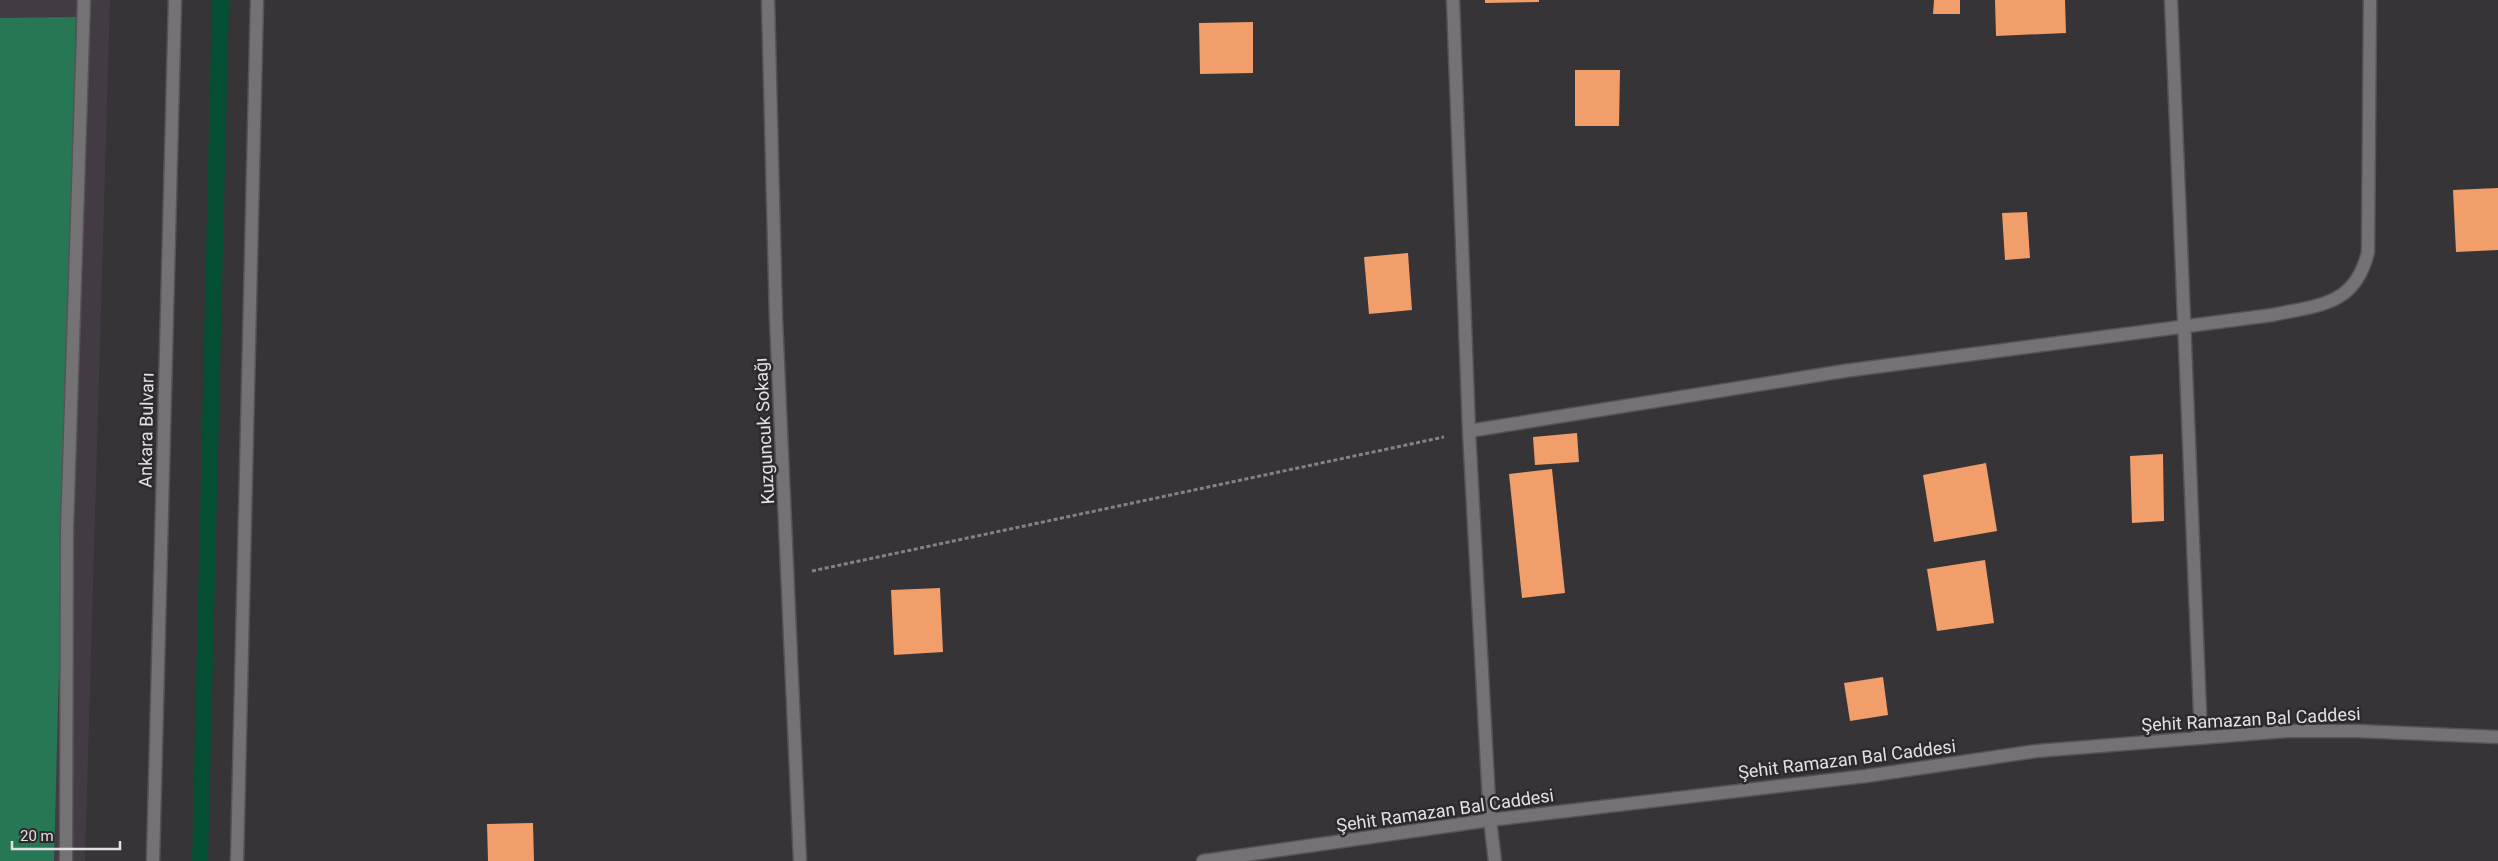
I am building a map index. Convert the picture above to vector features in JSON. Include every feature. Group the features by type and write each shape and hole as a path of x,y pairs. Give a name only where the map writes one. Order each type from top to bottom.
{"street":[{"path":"66,861 67,529 84,0"},
{"name":"Ankara Bulvarı","path":"153,861 175,0"},
{"path":"237,861 257,0"},
{"name":"Kuzguncuk Sokağı","path":"768,0 776,319 800,861"},
{"path":"1454,0 1469,431 1490,820 1494,861"},
{"path":"2171,0 2201,737"},
{"path":"1469,431 1844,371 2183,325 2272,315 2319,305 2341,297 2353,287 2364,272 2368,252 2370,0"},
{"name":"Şehit Ramazan Bal Caddesi","path":"1203,861 1490,820 1866,776 2037,751 2287,731 2357,731 2498,737"}],"path":[{"path":"788,576 1469,431"}],"shaded area":[{"path":"0,0 110,0 85,861 0,861"}],"green space":[{"path":"212,0 229,0 208,861 192,861"},
{"path":"76,17 54,861 0,861 0,18"}],"building":[{"path":"1485,0 1539,0 1539,2 1485,3"},
{"path":"1934,0 1960,0 1960,14 1933,14"},
{"path":"1995,0 2065,0 2066,33 1996,36"},
{"path":"1253,22 1253,73 1200,74 1199,23"},
{"path":"1575,70 1620,70 1619,126 1575,126"},
{"path":"2498,188 2498,250 2456,252 2453,190"},
{"path":"2027,212 2030,258 2005,260 2002,213"},
{"path":"1408,253 1412,310 1369,314 1364,257"},
{"path":"1577,433 1579,462 1535,465 1533,437"},
{"path":"2163,454 2164,521 2132,523 2130,456"},
{"path":"1986,463 1997,531 1934,542 1923,475"},
{"path":"1552,469 1565,593 1522,598 1509,474"},
{"path":"1985,560 1994,623 1937,631 1927,569"},
{"path":"940,588 943,652 894,655 891,590"},
{"path":"1883,677 1888,715 1850,721 1844,683"},
{"path":"533,823 534,861 488,861 487,824"}]}
